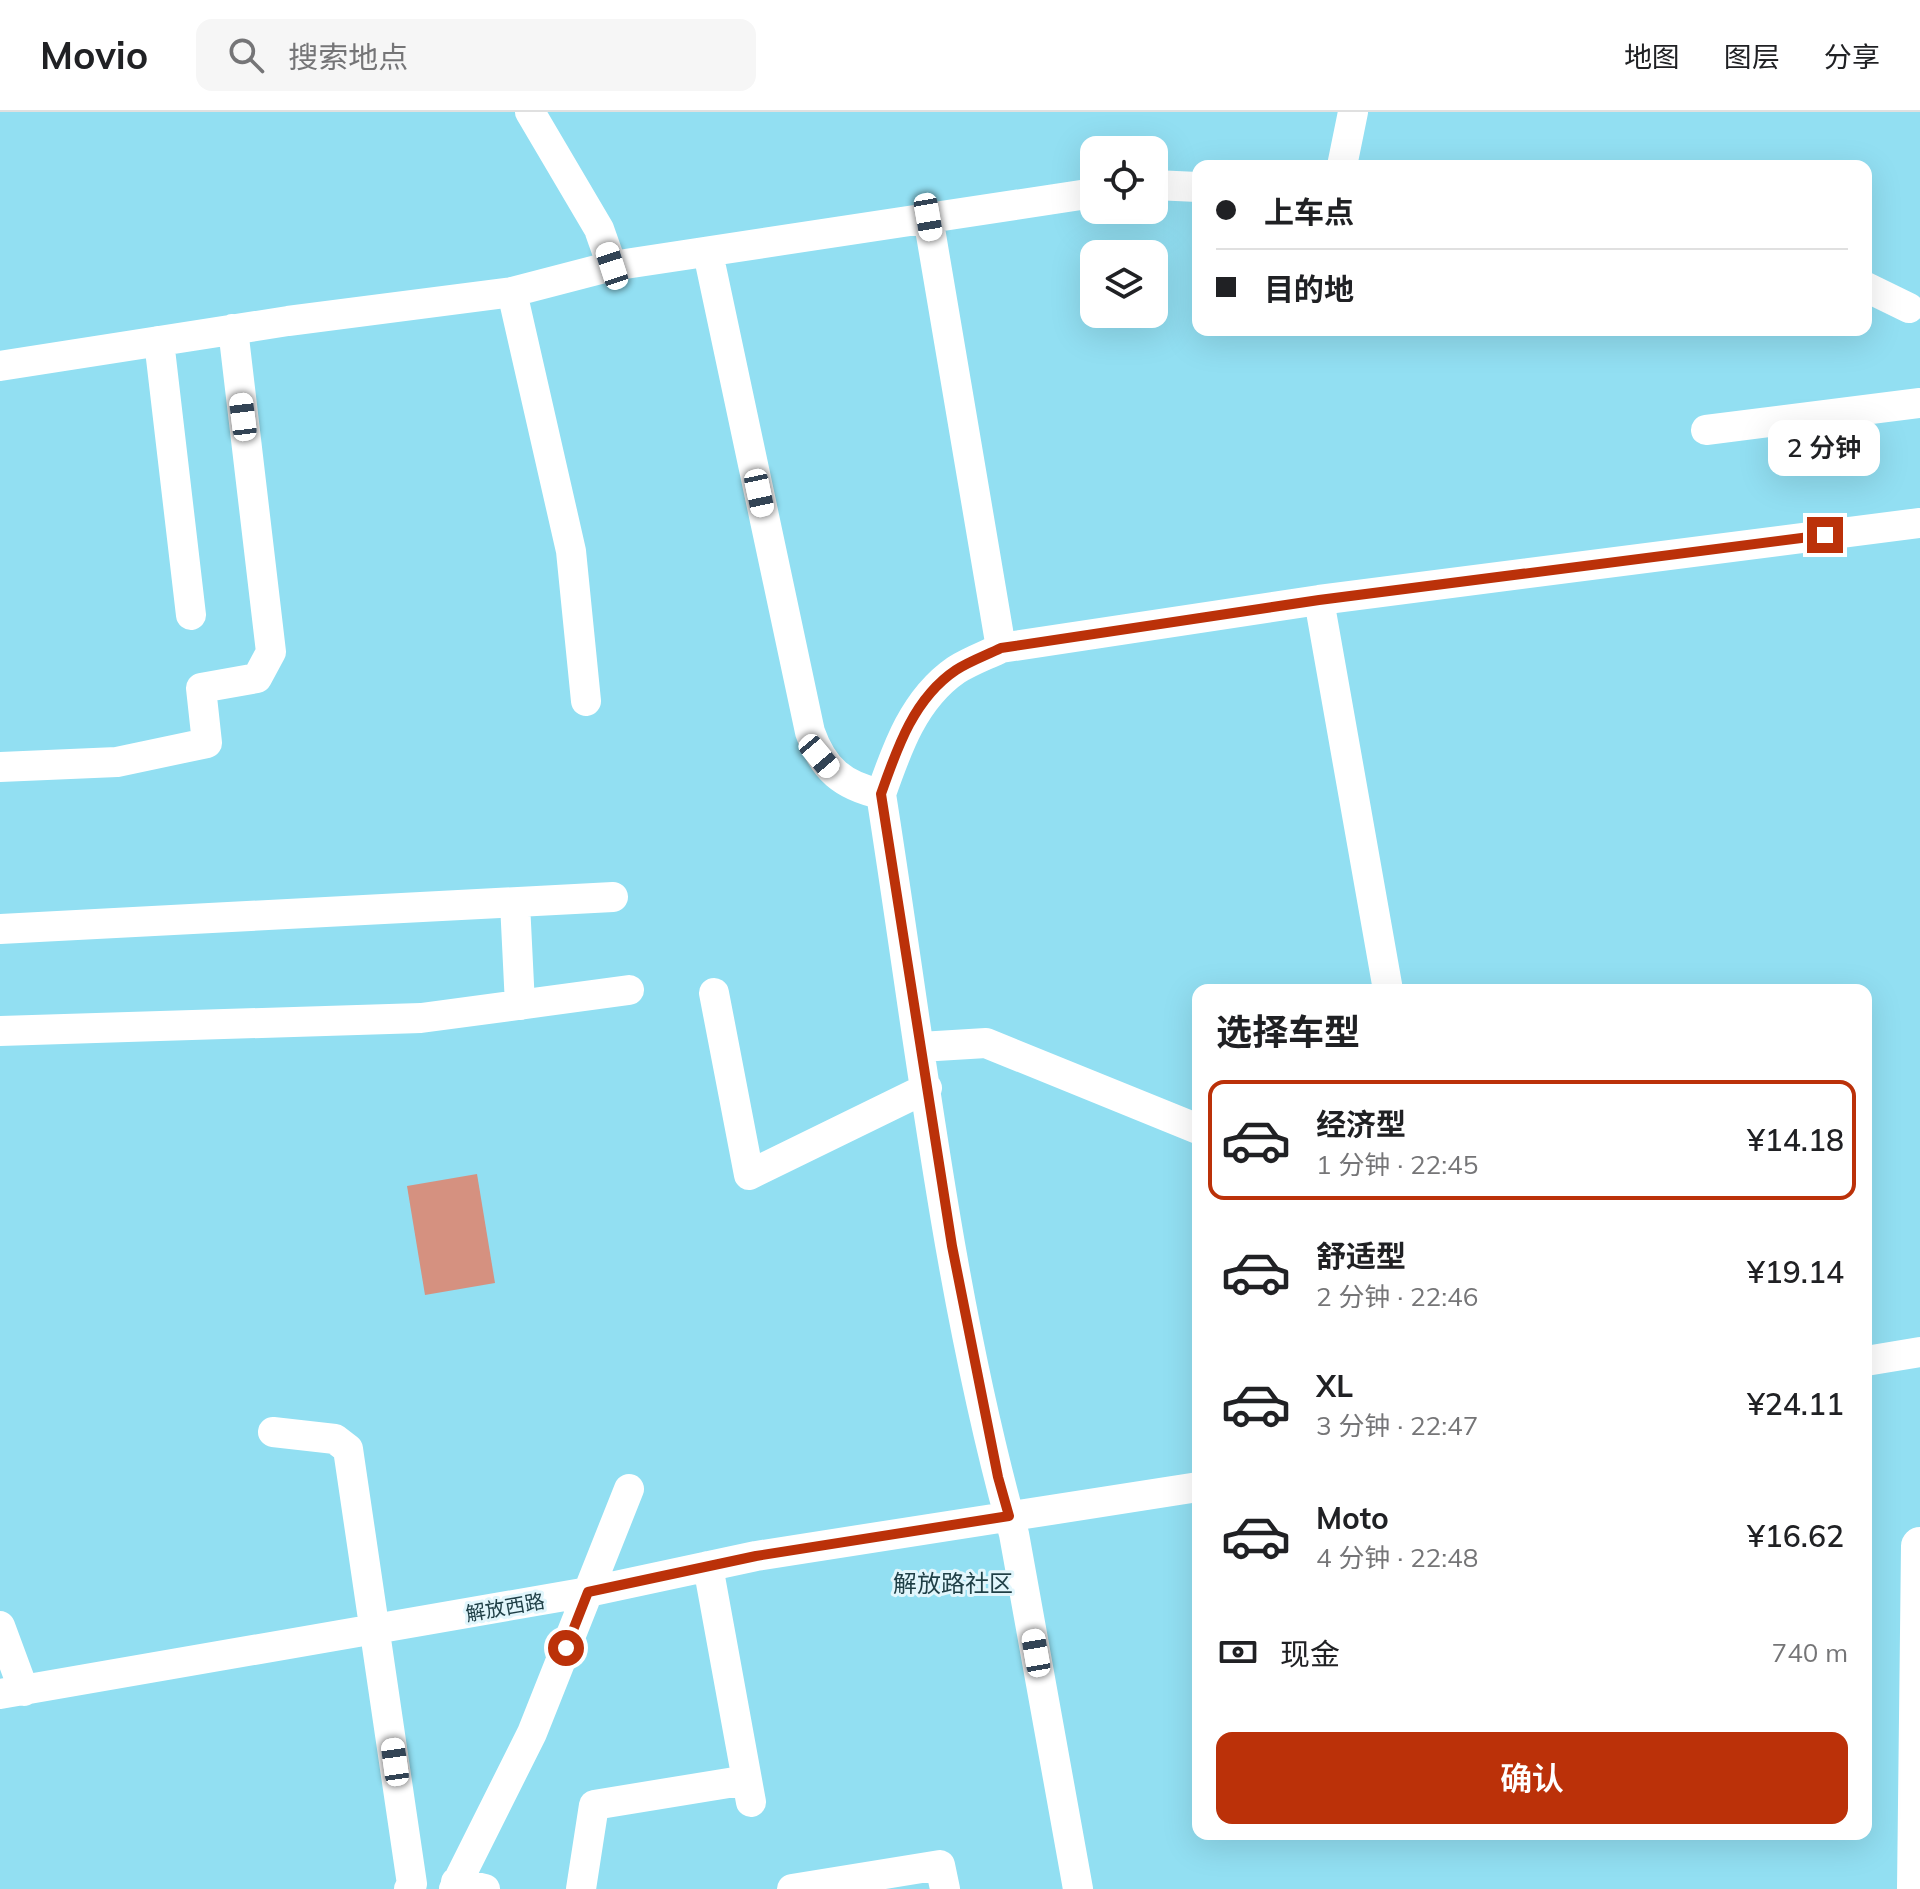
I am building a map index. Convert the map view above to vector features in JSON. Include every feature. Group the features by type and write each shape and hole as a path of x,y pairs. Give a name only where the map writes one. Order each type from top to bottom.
{"main road":[{"path":"1916,1889 1920,1546"}],"street":[{"path":"530,112 599,229 612,266"},
{"path":"1343,160 1353,112"},
{"path":"1168,186 1192,187"},
{"path":"0,366 233,329 512,292 612,266 1080,195"},
{"path":"928,217 1001,648"},
{"path":"708,253 810,732 819,756 835,775 856,789 881,794"},
{"path":"1872,290 1909,308"},
{"path":"512,292 571,551 586,701"},
{"path":"0,767 117,762 207,743 201,688 257,678 271,652 233,329"},
{"path":"159,341 191,615"},
{"path":"1706,430 1920,403"},
{"path":"1078,1889 1007,1508 952,1246 881,794 897,749 920,705 956,670 1001,648 1319,600 1920,523"},
{"path":"1319,600 1387,984"},
{"path":"0,929 613,897"},
{"path":"515,903 520,1005"},
{"path":"0,1031 421,1018 629,990"},
{"path":"714,993 749,1175 927,1088"},
{"path":"920,1047 986,1043 1192,1127"},
{"path":"1872,1360 1920,1352"},
{"path":"1872,1378 1920,1370"},
{"path":"273,1432 335,1439 348,1449 412,1884 409,1889"},
{"name":"解放西路","path":"10,1684 592,1582 708,1566 1192,1471"},
{"name":"解放西路","path":"592,1582 755,1538 1192,1488"},
{"path":"485,1889 455,1886 532,1733 629,1489"},
{"path":"581,1889 594,1805 749,1791 708,1566"},
{"path":"0,1626 10,1684"},
{"path":"792,1889 940,1865 945,1889"}],"shaded area":[{"path":"477,1174 495,1283 425,1295 407,1186"}],"district":[{"name":"解放路社区","path":"953,1583"}],"route":[{"path":"566,1648 588,1592 756,1556 1009,1516 998,1477 952,1246 881,794 897,749 920,705 956,670 1001,648 1319,600 1825,535"}]}
